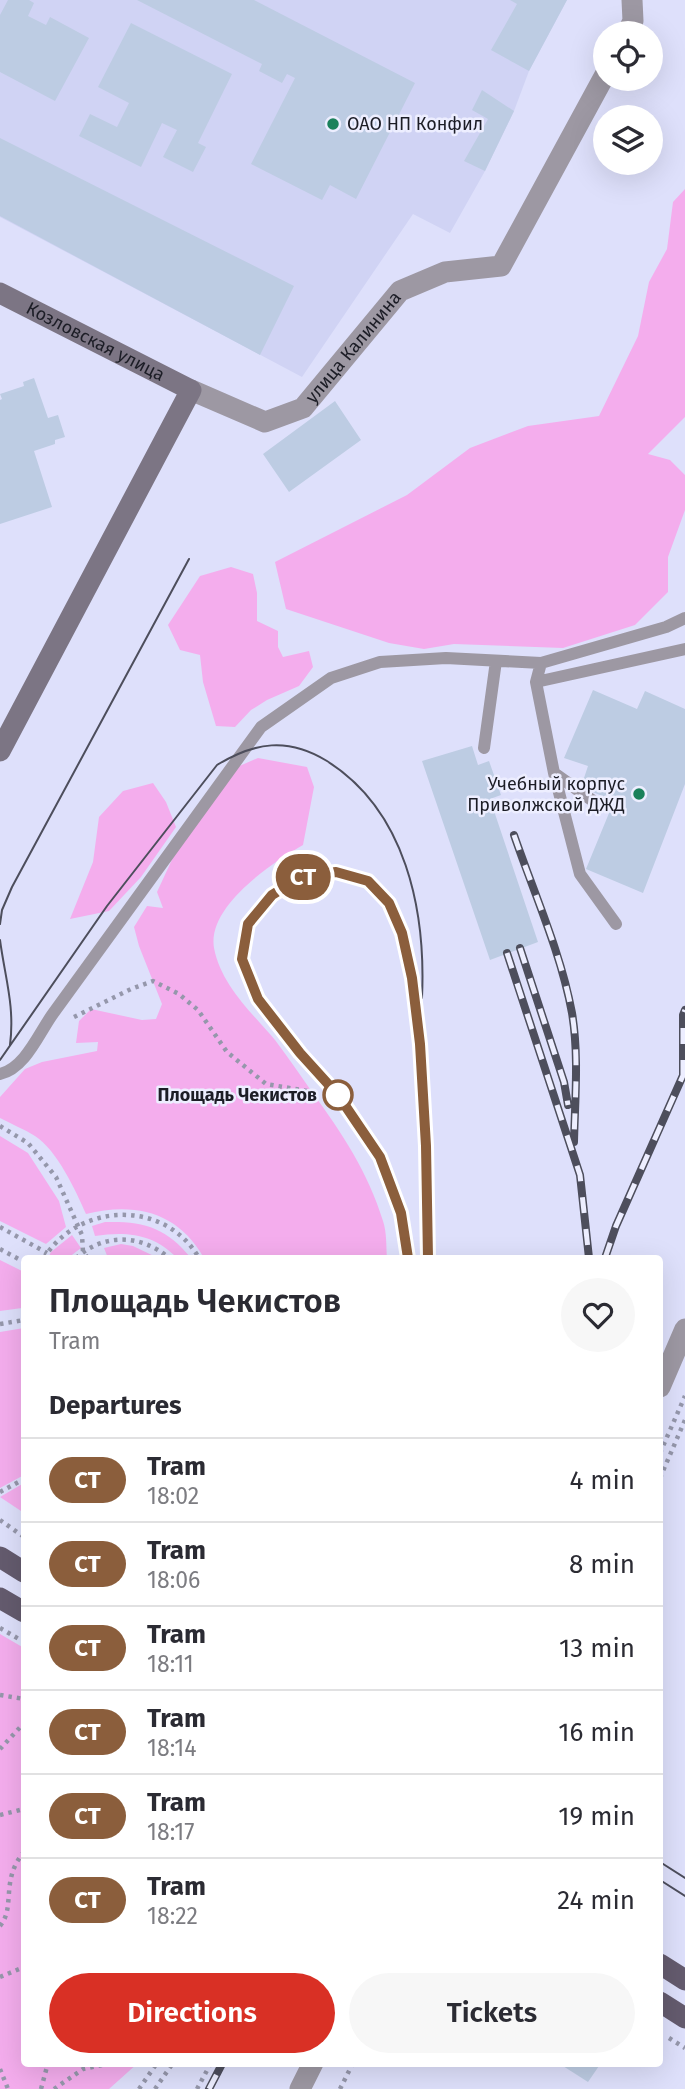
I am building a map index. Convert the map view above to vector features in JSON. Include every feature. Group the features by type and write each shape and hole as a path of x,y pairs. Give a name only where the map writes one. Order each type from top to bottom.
{"main road":[{"path":"0,1557 21,1570"},
{"path":"0,1598 21,1610"},
{"path":"663,1966 685,1980"},
{"path":"663,2004 685,2018"}],"street":[{"path":"632,0 633,21"},
{"name":"улица Калинина","path":"191,390 265,422 303,408 400,291 445,272 502,266 596,91"},
{"name":"Козловская улица","path":"0,293 191,390"},
{"path":"0,751 191,390"},
{"path":"663,1380 685,1329"},
{"path":"300,2089 311,2067"}],"lane":[{"path":"0,1074 10,1072 23,1059 51,1015 261,727 331,678 380,662 446,658 541,663 666,627 685,618"},
{"path":"536,682 685,649"},
{"path":"484,748 496,661"},
{"path":"541,663 536,682 554,773 580,874 616,924"},
{"path":"554,773 596,803"}],"path":[{"path":"74,1017 153,981 179,994 198,1010 227,1052 265,1084 319,1093"},
{"path":"0,1126 28,1143 56,1177 82,1235 86,1255"},
{"path":"46,1255 56,1242 78,1225 110,1215 142,1216 158,1221 185,1240 197,1255"},
{"path":"0,1227 43,1255"},
{"path":"80,1255 105,1241 128,1239 151,1245 165,1255"},
{"path":"0,1249 21,1260"},
{"path":"0,1324 21,1320"},
{"path":"663,1446 685,1396"},
{"path":"663,1471 685,1420"},
{"path":"0,1492 21,1481"},
{"path":"0,1520 21,1535"},
{"path":"0,1628 21,1640"},
{"path":"0,1695 21,1698"},
{"path":"0,1749 21,1726"},
{"path":"0,1815 21,1810"},
{"path":"0,1926 6,1919 9,1878 15,1862 21,1855"},
{"path":"0,1977 21,1968"},
{"path":"41,2089 47,2067"},
{"path":"54,2089 83,2069 93,2067"},
{"path":"139,2089 154,2067"},
{"path":"155,2089 170,2067"},
{"path":"197,2089 209,2067"},
{"path":"340,2089 351,2067"},
{"path":"0,2069 8,2089"}],"shaded area":[{"path":"0,0 567,0 529,71 514,111 485,171 450,233 413,214 302,377 0,217"},
{"path":"685,189 685,417 648,454 670,460 685,475 685,510 668,557 668,592 635,625 563,648 454,644 424,649 389,643 286,609 275,562 407,495 470,448 528,426 599,416 638,336 649,282 667,249 673,202"},
{"path":"231,567 253,574 257,593 257,621 278,631 278,647 283,657 309,651 313,667 299,686 251,710 235,727 216,726 203,682 200,655 180,650 168,625 200,576"},
{"path":"258,758 307,767 314,787 303,845 259,874 231,902 215,932 214,948 230,986 280,1046 353,1153 370,1186 383,1221 387,1255 202,1255 181,1230 154,1214 121,1209 86,1214 65,1172 43,1142 0,1118 0,1097 25,1069 42,1062 97,1051 98,1042 76,1043 79,1021 91,1009 142,1020 156,1019 162,1004 134,927 147,906 163,908 157,892 182,838 237,767"},
{"path":"153,783 166,802 176,827 141,877 109,911 70,919 93,862 99,817 123,791"},
{"path":"0,1136 28,1153 59,1201 66,1227 46,1244 0,1221"},
{"path":"105,1222 131,1223 153,1228 172,1239 188,1255 174,1255 159,1244 139,1236 95,1236 92,1226"},
{"path":"72,1235 81,1248 72,1255 50,1255"},
{"path":"121,1244 133,1246 152,1255 107,1255 104,1248"},
{"path":"0,1260 21,1270 21,1308 0,1311"},
{"path":"21,1328 21,1477 0,1488 0,1332"},
{"path":"21,1485 21,1511 0,1497"},
{"path":"0,1634 21,1646 21,2067 134,2067 109,2089 0,2089"}],"building":[{"path":"8,0 29,0 34,3 28,16 46,25 50,17 89,38 55,101 0,72 0,15"},
{"name":"ОАО НП Конфил","path":"137,0 254,0 415,83 356,199 330,185 322,200 251,164 295,78 287,74 282,83 259,71 262,64"},
{"path":"510,0 567,0 529,71 491,50 517,4"},
{"path":"131,23 232,74 198,143 206,147 193,172 163,157 177,130 162,123 141,167 79,136 90,114 117,127 129,103 98,87"},
{"path":"482,90 514,111 485,171 464,161 488,119 472,110"},
{"path":"0,138 294,286 260,355 0,216"},
{"path":"34,378 48,418 58,415 65,437 55,440 55,444 34,451 52,507 0,524 0,394 24,386 23,382"},
{"path":"335,401 361,440 289,492 263,454"},
{"name":"Учебный корпус Приволжской ДЖД","path":"593,690 637,709 645,691 685,709 685,784 643,893 586,869 614,801 581,787 588,766 564,758"},
{"path":"472,746 478,765 489,761 501,795 490,799 538,942 490,960 422,761"},
{"path":"565,2067 598,2067 588,2082"}],"tram line":[{"path":"0,924 2,910 12,887 189,559"},
{"path":"0,1060 107,906 217,765 258,747 285,746 313,753 354,782 376,807 393,835 406,865 415,898 420,931 422,998"},
{"path":"408,1255 401,1213 380,1157 338,1095 300,1053 258,999 242,959 248,924 272,895 301,877 336,872 368,881 389,903 402,933 412,978 420,1044 426,1146 428,1255"},
{"name":"СТ","path":"408,1255 401,1213 380,1157 338,1095 300,1053 258,999 242,959 248,924 272,895 301,877 336,872 368,881 389,903 402,933 412,978 420,1044 429,1219 428,1255"},
{"path":"0,940 10,1005 10,1045"},
{"path":"663,1864 685,1878"},
{"path":"663,1882 685,1896"}],"railway":[{"path":"514,835 554,946 572,1013 576,1061 574,1142"},
{"path":"520,948 564,1082 568,1105"},
{"path":"507,953 580,1175 589,1255"},
{"path":"683,1076 685,1010"},
{"path":"606,1255 616,1226 685,1071"},
{"path":"209,2089 220,2067"}],"place":[{"name":"ОАО НП Конфил","path":"333,124"},
{"name":"Учебный корпус Приволжской ДЖД","path":"639,794"},
{"name":"Площадь Чекистов","path":"338,1095"}]}
